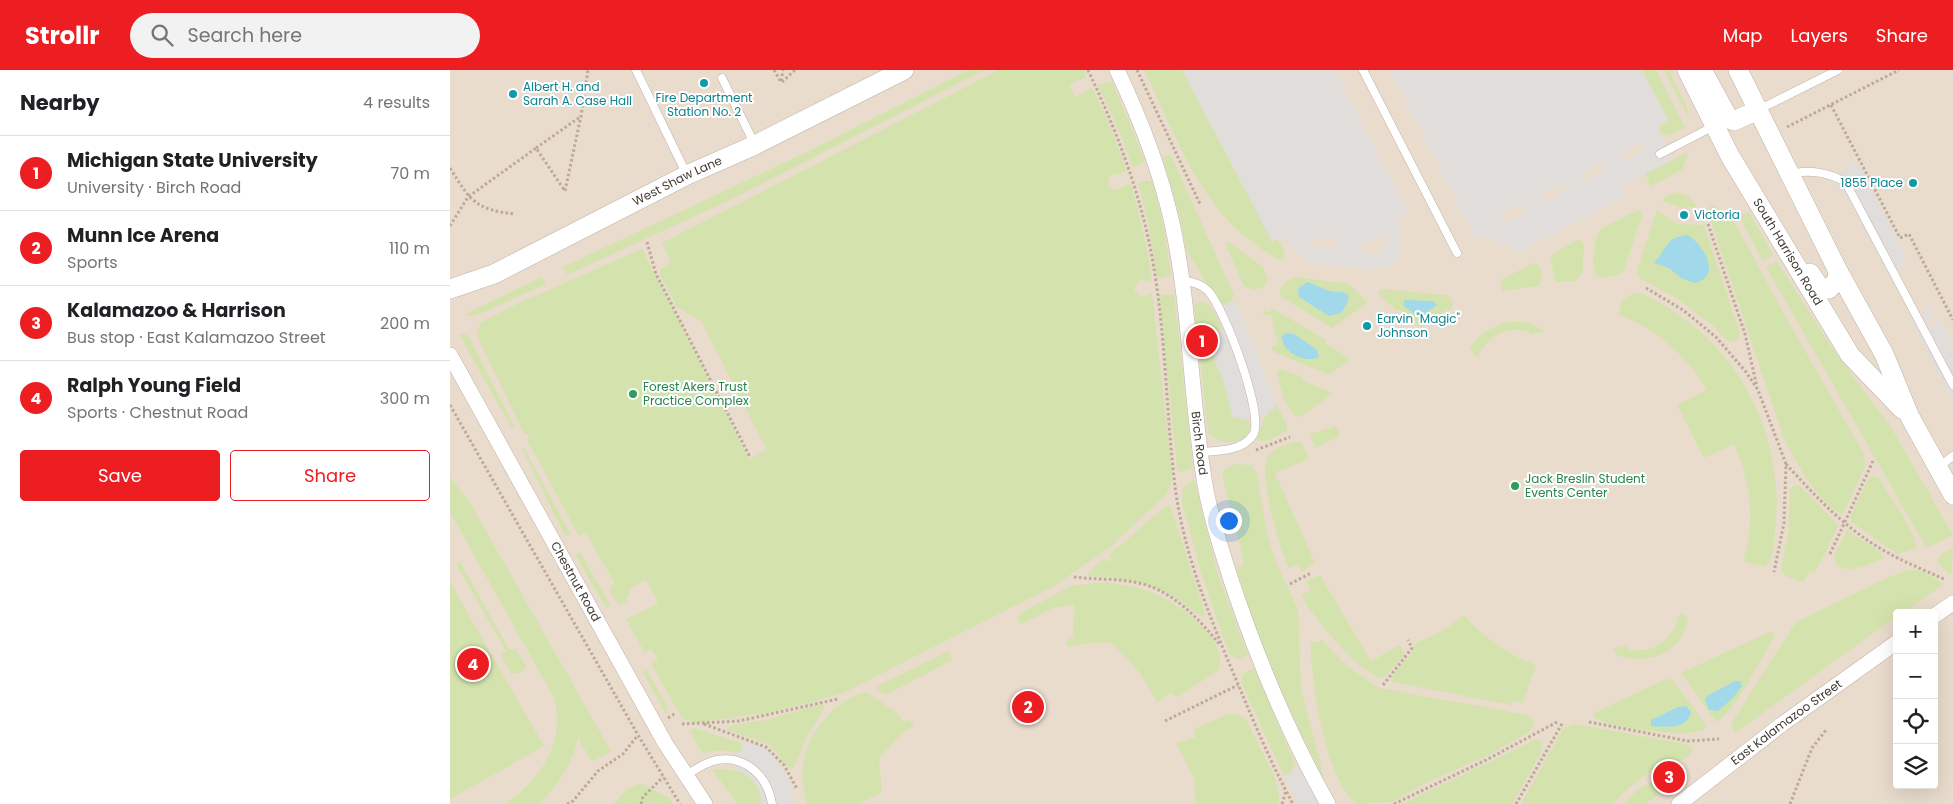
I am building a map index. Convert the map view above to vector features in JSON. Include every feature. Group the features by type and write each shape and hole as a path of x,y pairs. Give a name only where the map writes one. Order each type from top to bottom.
{"street":[{"name":"West Shaw Lane","path":"450,289 494,274 687,175 755,145 904,70"},
{"name":"Birch Road","path":"1117,70 1160,179 1172,223 1182,280 1203,474 1220,544 1249,634 1292,734 1328,804"},
{"name":"South Harrison Road","path":"1686,70 1714,125 1753,193 1850,355 1910,417 1946,461 1953,495"},
{"path":"1702,70 1729,120 1734,121 1758,110"},
{"name":"South Harrison Road","path":"1738,70 1837,269 1884,354 1910,417"},
{"path":"1753,193 1780,221 1821,289 1829,289 1835,285 1838,279 1837,269"},
{"name":"Chestnut Road","path":"450,355 655,725 685,776 705,804"},
{"path":"1938,613 1953,603"},
{"name":"East Kalamazoo Street","path":"1679,804 1781,725 1893,645"}],"lane":[{"path":"636,70 687,175"},
{"path":"1363,70 1457,253"},
{"path":"1758,110 1835,71"},
{"path":"722,78 755,145"},
{"path":"1660,154 1714,125"},
{"path":"1789,175 1800,170 1838,178 1846,183 1953,385"},
{"path":"1182,280 1204,288 1220,308 1241,364 1256,416 1255,431 1244,444 1220,451 1200,452"},
{"path":"685,776 715,760 737,762 756,770 764,779 772,804"}],"path":[{"path":"536,148 565,191 581,116 588,70"},
{"path":"774,70 781,82"},
{"path":"781,82 783,70"},
{"path":"781,82 795,70"},
{"path":"1137,70 1200,204"},
{"path":"1787,126 1898,70"},
{"path":"1831,105 1900,238 1908,234 1953,320"},
{"path":"450,226 468,198 581,116"},
{"path":"450,168 468,198 483,207 498,212 515,214"},
{"path":"1708,224 1744,334 1758,390 1786,464 1784,524 1774,572"},
{"path":"647,242 656,274 750,457"},
{"path":"1646,288 1683,310 1716,337 1746,372 1758,390"},
{"path":"450,405 638,735 680,804"},
{"path":"1255,451 1290,437"},
{"path":"1830,554 1873,461"},
{"path":"1786,464 1845,522 1884,551 1946,580"},
{"path":"1290,584 1311,573"},
{"path":"1074,576 1144,584 1166,595 1199,619 1222,648"},
{"path":"1383,685 1412,648 1408,640"},
{"path":"1166,721 1238,685"},
{"path":"682,724 739,721 838,699"},
{"path":"567,804 573,801 598,771 623,754 638,735 676,713"},
{"path":"1394,804 1488,759 1561,721 1516,804"},
{"path":"1589,722 1688,741 1719,739"},
{"path":"704,724 766,747 784,765 797,789"},
{"path":"1790,804 1812,748 1826,730"},
{"path":"641,804 643,797 663,777"},
{"path":"1282,804 1286,791"}],"shaded area":[{"path":"450,70 1953,70 1953,804 450,804"},
{"path":"1182,70 1335,70 1408,213 1396,220 1402,238 1397,259 1386,267 1372,270 1314,263 1301,257 1285,237 1272,241","holes":["1319,236 1322,241 1335,237 1338,242 1337,247 1330,251 1311,246 1310,241","1380,236 1384,236 1386,240 1382,251 1372,255 1363,253 1363,245"]},
{"path":"1390,70 1642,70 1668,120 1658,127 1673,160 1620,186 1625,197 1514,254 1508,244 1499,243 1488,235 1476,240","holes":["1640,143 1644,145 1642,152 1627,160 1621,158 1621,152","1600,163 1604,166 1601,173 1587,180 1581,179 1581,173","1560,184 1565,187 1562,194 1548,201 1541,200 1542,193","1520,204 1525,207 1522,214 1508,221 1501,220 1502,214"]},
{"path":"1852,161 1859,165 1907,258 1899,269 1900,273 1890,279 1847,196 1835,186 1839,174 1845,172"},
{"path":"1231,301 1237,305 1276,405 1266,415 1248,420 1233,417 1221,374 1204,336 1203,329 1217,330 1222,328 1214,310"},
{"path":"1928,307 1934,312 1927,323 1930,330 1938,318 1953,347 1953,402 1910,319 1925,312"},
{"path":"743,742 766,749 774,757 789,782 794,804 762,804 759,788 748,775 734,769 736,753 741,751"},
{"path":"1306,764 1328,804 1299,804 1284,776"}],"green space":[{"path":"968,70 985,70 730,200 567,275 563,267 813,149"},
{"path":"999,70 1084,70 1086,78 1069,84 1075,98 1092,87 1105,114 1127,171 1109,176 1108,184 1114,190 1131,183 1148,253 1152,281 1140,280 1134,290 1140,297 1152,293 1172,475 1171,484 1166,494 1109,548 1054,586 841,694 777,711 696,723 684,719 651,664 658,660 651,649 645,653 626,619 658,603 646,580 631,587 626,602 619,605 609,590 614,582 586,533 579,536 527,440 529,436 524,433 479,341 477,334 480,323 519,303 642,249 749,459 767,450 701,321 677,307 660,275 660,270 671,262 662,243"},
{"path":"1144,70 1182,70 1272,241 1277,239 1285,252 1283,260 1277,259 1245,237 1215,205 1202,187 1181,149"},
{"path":"1642,70 1656,70 1685,127 1668,136 1661,134 1659,130 1660,124 1668,120"},
{"path":"1664,70 1669,70 1687,107 1689,119"},
{"path":"1112,81 1145,161 1133,168 1121,135 1098,85"},
{"path":"1688,152 1683,169 1651,186 1645,174"},
{"path":"1171,155 1234,295 1231,301 1224,306 1206,283 1186,249 1181,222 1163,157"},
{"path":"1152,180 1164,227 1171,275 1157,279 1149,227 1138,182"},
{"path":"1677,192 1688,196 1697,207 1682,208 1662,201 1666,196"},
{"path":"1712,205 1730,214 1864,454 1865,467 1843,514 1834,510 1825,502 1808,481 1783,436 1707,210"},
{"path":"1657,210 1677,224 1704,225 1740,333 1737,341 1730,342 1725,339 1713,326 1679,300 1638,277 1637,270"},
{"path":"1636,211 1640,211 1642,216 1623,273 1603,278 1597,276 1593,259 1599,232 1602,228"},
{"path":"1749,212 1773,255 1763,261 1739,216"},
{"path":"1577,240 1582,241 1584,247 1582,275 1574,281 1557,282 1554,278 1551,257 1554,253"},
{"path":"1229,242 1263,267 1268,279 1263,287 1254,290 1244,286 1227,248 1226,244"},
{"path":"1777,261 1830,345 1891,427 1953,535 1929,547 1924,544 1766,267"},
{"path":"1533,263 1539,265 1541,271 1542,281 1539,286 1502,291 1501,280"},
{"path":"542,277 546,284 480,314 475,314 472,317 465,314"},
{"path":"1295,277 1349,284 1368,302 1334,327 1334,329 1280,296 1284,284"},
{"path":"1381,289 1446,295 1451,298 1453,304 1450,311 1448,309 1421,328 1400,309 1397,311 1378,294"},
{"path":"1633,293 1652,298 1680,316 1705,336 1726,358 1758,411 1768,440 1774,470 1777,501 1773,552 1767,565 1764,567 1743,561 1749,531 1750,501 1740,458 1734,444 1704,458 1677,405 1707,390 1689,365 1669,344 1645,327 1618,314 1622,301"},
{"path":"1159,294 1174,295 1193,468 1179,473 1177,467"},
{"path":"1201,301 1209,304 1222,324 1220,330 1203,329 1204,336 1223,380 1233,417 1248,420 1250,427 1248,433 1238,441 1222,441 1208,432 1194,305"},
{"path":"1264,309 1269,313 1274,309 1326,340 1325,343 1350,359 1329,375 1274,352 1271,348 1278,344 1271,315 1263,315"},
{"path":"1508,322 1526,322 1546,331 1530,334 1529,331 1513,330 1498,334 1486,344 1477,358 1470,348 1477,339 1486,331"},
{"path":"459,334 468,335 515,428 512,429"},
{"path":"1280,369 1303,377 1302,380 1333,393 1302,416 1295,417 1284,400 1277,373"},
{"path":"1276,405 1287,424 1287,431 1266,441 1256,440 1266,415"},
{"path":"1336,426 1340,436 1315,448 1310,434"},
{"path":"1297,441 1302,443 1309,459 1275,473 1315,563 1302,572 1298,564 1289,568 1285,559 1271,512 1265,478 1267,457 1273,451"},
{"path":"524,448 571,535 565,536 522,449"},
{"path":"1235,464 1251,465 1256,471 1268,538 1278,567 1298,609 1301,688 1325,781 1299,730 1265,651 1237,569 1244,562 1222,475 1224,469"},
{"path":"1875,476 1879,478 1895,503 1916,543 1916,548 1897,554 1851,522 1851,514 1869,477"},
{"path":"450,477 469,501 611,751 592,762 578,738 572,757 563,774 539,804 505,804 530,783 548,758 556,729 557,714 554,698 450,512"},
{"path":"1194,479 1218,575 1248,655 1238,659 1231,656 1228,651 1201,572 1182,503 1183,488"},
{"path":"1795,485 1801,487 1838,525 1814,573 1810,571 1803,582 1785,576 1781,568 1788,536 1790,489"},
{"path":"1170,505 1205,613 1203,617 1178,599 1153,587 1133,581 1089,576 1087,574 1104,559 1107,562 1111,559 1109,555 1166,506"},
{"path":"1847,530 1880,552 1883,558 1862,567 1847,569 1841,567 1836,563 1834,555"},
{"path":"1953,549 1951,575 1941,567 1937,560 1944,552"},
{"path":"580,552 611,606 606,608 576,556"},
{"path":"460,562 509,649 516,649 526,665 525,669 516,674 511,673 502,658 502,653 506,651 456,564"},
{"path":"1909,570 1918,571 1936,579 1943,585 1908,609 1893,609 1893,619 1735,733 1731,724 1796,622 1889,577"},
{"path":"1320,575 1371,661 1400,645 1405,654 1384,678 1364,669 1353,659 1331,636 1306,604 1302,595 1311,590 1306,581"},
{"path":"450,582 544,746 450,799"},
{"path":"1106,582 1132,586 1148,591 1171,603 1197,622 1216,645 1220,658 1219,670 1176,698 1171,692 1157,703 1137,670 1110,642 1068,647 1066,641 1073,637 1074,605 1053,608 1020,625 1017,619 1019,614 1070,586"},
{"path":"1683,613 1688,620 1684,632 1670,649 1660,655 1638,659 1626,658 1615,654 1613,648 1625,645 1628,649 1644,650 1657,645 1669,636 1677,623 1676,619"},
{"path":"1464,615 1497,644 1515,656 1536,665 1523,703 1512,701 1511,705 1392,682 1391,678 1414,650 1414,644 1442,631"},
{"path":"1769,632 1773,632 1775,636 1756,669 1731,709 1723,718 1716,722 1681,673"},
{"path":"1321,639 1346,665 1379,688 1527,715 1533,720 1534,726 1529,732 1487,756 1430,781 1392,802 1357,804 1346,792 1337,775 1322,729 1311,658 1311,642 1318,642"},
{"path":"949,651 952,660 890,693 885,695 877,689 877,686"},
{"path":"1254,668 1295,764 1292,772 1284,776 1241,682 1243,674"},
{"path":"646,669 667,706 668,712 666,714 643,673"},
{"path":"1666,679 1673,680 1706,725 1704,730 1681,733 1648,731 1615,725 1593,717 1594,713"},
{"path":"867,692 898,714 903,722 910,719 914,726 899,737 879,758 882,792 859,804 807,804 802,770 810,741 824,719 834,710 855,696"},
{"path":"823,704 825,708 807,736 793,769 787,766 771,747 727,729 731,725 761,721"},
{"path":"1236,713 1246,719 1275,778 1279,793 1279,804 1196,804 1194,779 1176,743 1196,737 1194,729 1226,715"},
{"path":"1575,724 1685,744 1689,745 1693,750 1687,757 1659,768 1640,779 1613,804 1521,804 1564,728"},
{"path":"694,728 739,742 742,745 741,751 736,753 724,750 702,753 690,731"},
{"path":"1537,739 1543,744 1541,753 1512,804 1402,804"},
{"path":"728,769 749,776 758,787 762,804 738,804 712,770"},
{"path":"1661,776 1666,777 1671,784 1646,804 1623,804 1637,790"},
{"path":"640,783 668,797 673,804 613,804 627,790"}],"water":[{"path":"1687,235 1701,247 1709,266 1709,272 1706,277 1695,283 1681,278 1669,268 1654,263 1670,241"},
{"path":"1308,282 1329,291 1347,293 1348,301 1341,313 1329,316 1299,297 1298,288"},
{"path":"1405,300 1433,301 1437,305 1424,314 1414,314 1403,305"},
{"path":"1286,333 1294,334 1317,350 1319,357 1313,359 1301,358 1290,352 1283,342 1282,336"},
{"path":"1735,681 1740,681 1742,686 1733,698 1718,711 1709,710 1705,700 1707,696"},
{"path":"1686,706 1691,712 1689,718 1680,725 1651,726 1651,720 1678,707"}],"place":[{"name":"Fire Department Station No. 2","path":"704,83"},
{"name":"Albert H. and Sarah A. Case Hall","path":"513,94"},
{"name":"1855 Place","path":"1913,183"},
{"name":"Victoria","path":"1684,215"},
{"name":"Earvin \"Magic\" Johnson","path":"1367,326"},
{"name":"Michigan State University","path":"1202,341"},
{"name":"Forest Akers Trust Practice Complex","path":"633,394"},
{"name":"Jack Breslin Student Events Center","path":"1515,486"},
{"name":"Ralph Young Field","path":"473,664"},
{"name":"Munn Ice Arena","path":"1028,707"},
{"name":"Kalamazoo & Harrison","path":"1669,777"}]}
